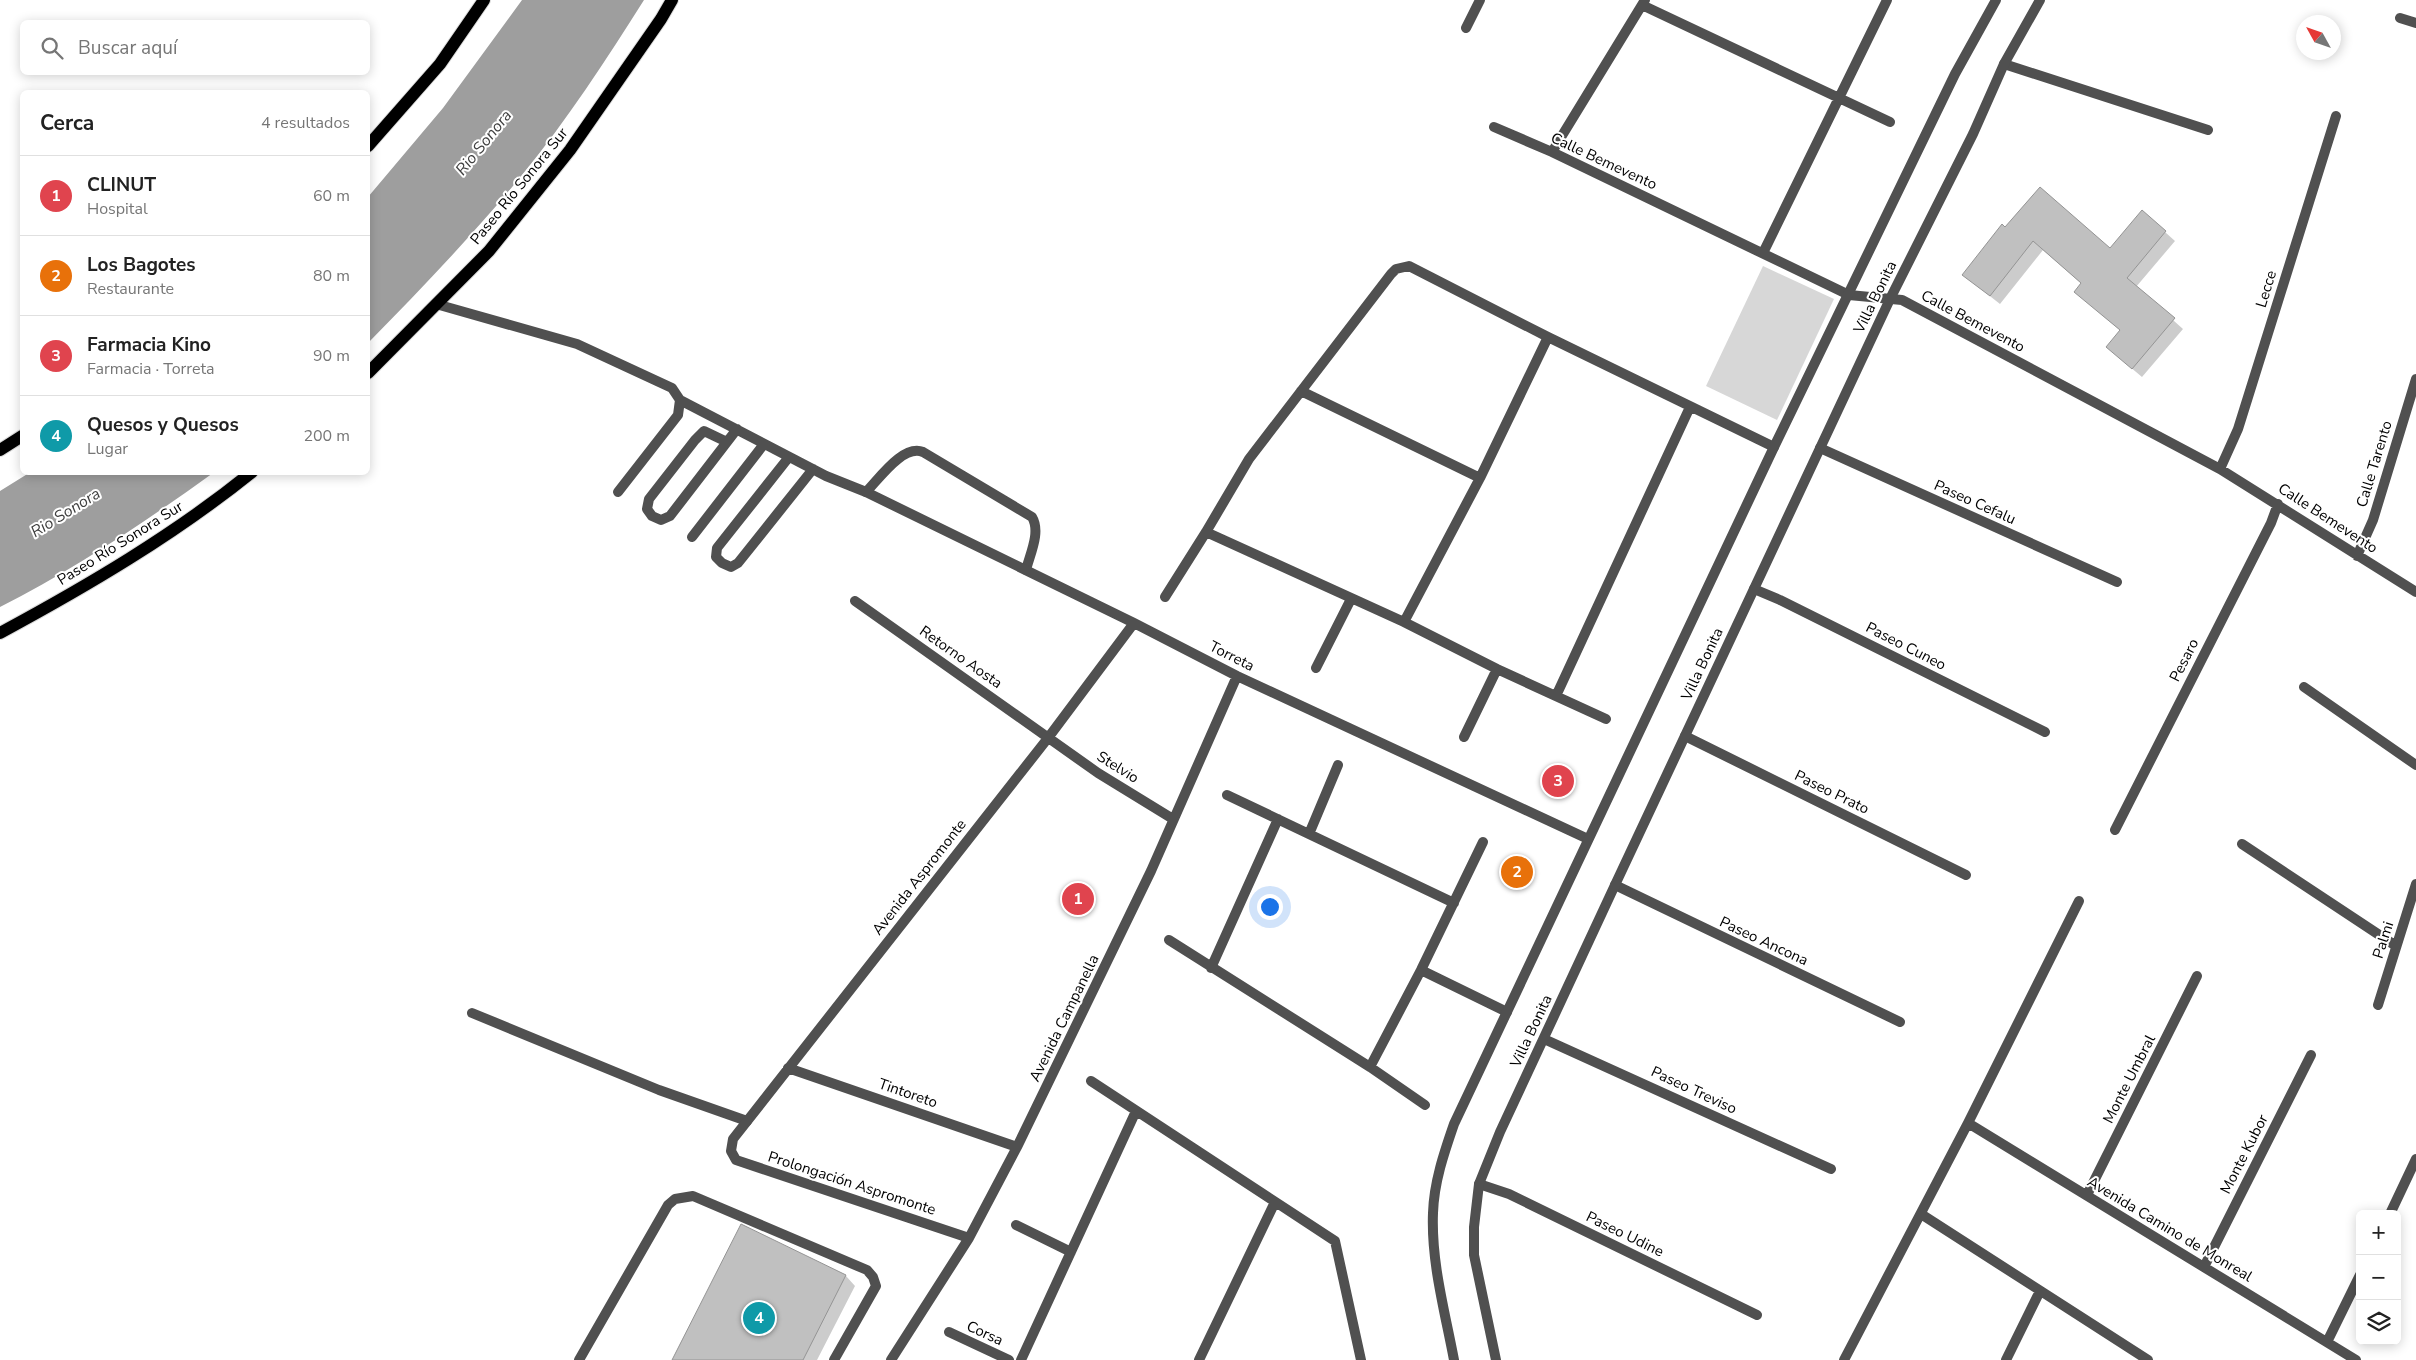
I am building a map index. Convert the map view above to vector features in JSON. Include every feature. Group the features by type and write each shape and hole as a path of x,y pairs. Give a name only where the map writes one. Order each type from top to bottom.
{"main road":[{"path":"370,144 440,64 484,0"},
{"name":"Paseo Río Sonora Sur","path":"370,371 489,251 570,150 661,20 672,0"},
{"path":"0,450 20,437"},
{"name":"Paseo Río Sonora Sur","path":"0,633 67,597 148,546 216,501 248,475"}],"street":[{"path":"1466,28 1480,0"},
{"path":"1763,254 1887,0"},
{"name":"Villa Bonita","path":"1454,1360 1437,1269 1433,1214 1441,1161 1454,1124 1774,447 1955,74 1996,0"},
{"name":"Villa Bonita","path":"1496,1360 1474,1255 1474,1227 1479,1184 1615,885 1891,298 1973,134 2004,64 2040,0"},
{"path":"1552,152 1643,2 1890,122"},
{"path":"2400,18 2416,22"},
{"path":"2004,64 2208,130"},
{"name":"Lecce","path":"2220,469 2238,429 2336,116"},
{"name":"Calle Bemevento","path":"1494,127 1552,152 1849,295 1902,300 2220,469 2416,592"},
{"path":"1165,597 1249,459 1391,274 1402,266 1409,266 1548,337 1774,447"},
{"name":"Torreta","path":"436,304 577,344 672,388 680,400 813,469 866,492 1134,622 1237,676 1588,839"},
{"path":"1404,622 1480,478 1548,337"},
{"name":"Calle Tarento","path":"2357,556 2373,520 2416,379"},
{"path":"1301,390 1480,478"},
{"path":"618,492 678,415 680,400"},
{"path":"1556,696 1690,407"},
{"path":"727,442 704,431 649,499 647,509 652,516 661,520 670,516 727,442 737,429"},
{"path":"692,537 764,444"},
{"name":"Paseo Cefalu","path":"1820,448 2117,582"},
{"path":"866,492 904,454 913,450 923,452 1032,517 1035,522 1036,532 1026,570"},
{"path":"789,457 716,548 716,557 722,563 731,567 738,563 813,469"},
{"name":"Pesaro","path":"2115,830 2271,523 2278,504"},
{"path":"1206,532 1404,622 1497,670 1606,718"},
{"name":"Paseo Cuneo","path":"1754,589 1780,600 2045,732"},
{"path":"1316,668 1350,599"},
{"name":"Retorno Aosta","path":"856,601 1048,738"},
{"name":"Avenida Aspromonte","path":"731,1151 733,1139 747,1120 1048,738 1134,622"},
{"path":"1464,737 1497,670"},
{"name":"Avenida Campanella","path":"891,1360 969,1238 1017,1147 1151,871 1237,676"},
{"path":"2304,687 2416,765"},
{"name":"Paseo Prato","path":"1685,736 1966,875"},
{"name":"Stelvio","path":"1048,738 1098,773 1173,819"},
{"path":"1310,834 1338,765"},
{"path":"1227,795 1454,902"},
{"path":"1211,968 1278,819"},
{"path":"1370,1067 1421,970 1483,842"},
{"path":"2242,844 2396,946"},
{"name":"Palmi","path":"2378,1005 2416,884"},
{"name":"Paseo Ancona","path":"1615,885 1900,1022"},
{"path":"1844,1360 1968,1123 2079,902"},
{"path":"1169,940 1370,1067 1425,1105"},
{"path":"1421,970 1507,1012"},
{"name":"Monte Umbral","path":"2087,1195 2197,976"},
{"path":"472,1013 659,1090 747,1120"},
{"name":"Paseo Treviso","path":"1544,1038 1831,1169"},
{"name":"Monte Kubor","path":"2204,1267 2311,1055"},
{"name":"Tintoreto","path":"788,1068 1017,1147"},
{"path":"1091,1081 1336,1241 1361,1360"},
{"path":"1021,1360 1136,1111"},
{"name":"Avenida Camino de Monreal","path":"1968,1123 2356,1360"},
{"name":"Prolongación Aspromonte","path":"731,1151 736,1160 969,1238"},
{"path":"2392,1210 2416,1159"},
{"name":"Paseo Udine","path":"1479,1184 1510,1194 1757,1315"},
{"path":"579,1360 668,1206 675,1199 694,1196 867,1270 873,1277 876,1286 834,1360"},
{"path":"1199,1360 1275,1202"},
{"path":"1920,1214 2148,1360"},
{"path":"1016,1225 1071,1252"},
{"path":"2327,1342 2356,1283"},
{"path":"2006,1360 2040,1291"},
{"name":"Corsa","path":"949,1332 1009,1360"}],"shaded area":[{"path":"1763,266 1834,299 1777,420 1706,386"}],"water":[{"name":"Rio Sonora","path":"522,0 644,0 601,67 539,154 466,240 370,341 370,195 443,108"},
{"name":"Rio Sonora","path":"26,475 210,475 109,544 55,577 0,607 0,491"}],"building":[{"path":"2040,187 2110,248 2142,210 2166,231 2127,278 2175,318 2132,369 2106,347 2120,330 2074,292 2081,283 2033,241 1990,296 1962,275 2002,224 2005,227"},
{"path":"1074,885 1092,894 1082,912 1065,903"},
{"path":"741,1224 846,1275 803,1360 672,1360"}],"place":[{"name":"Farmacia Kino","path":"1558,781"},
{"name":"Los Bagotes","path":"1517,872"},
{"name":"CLINUT","path":"1078,899"},
{"name":"Quesos y Quesos","path":"759,1318"}]}
